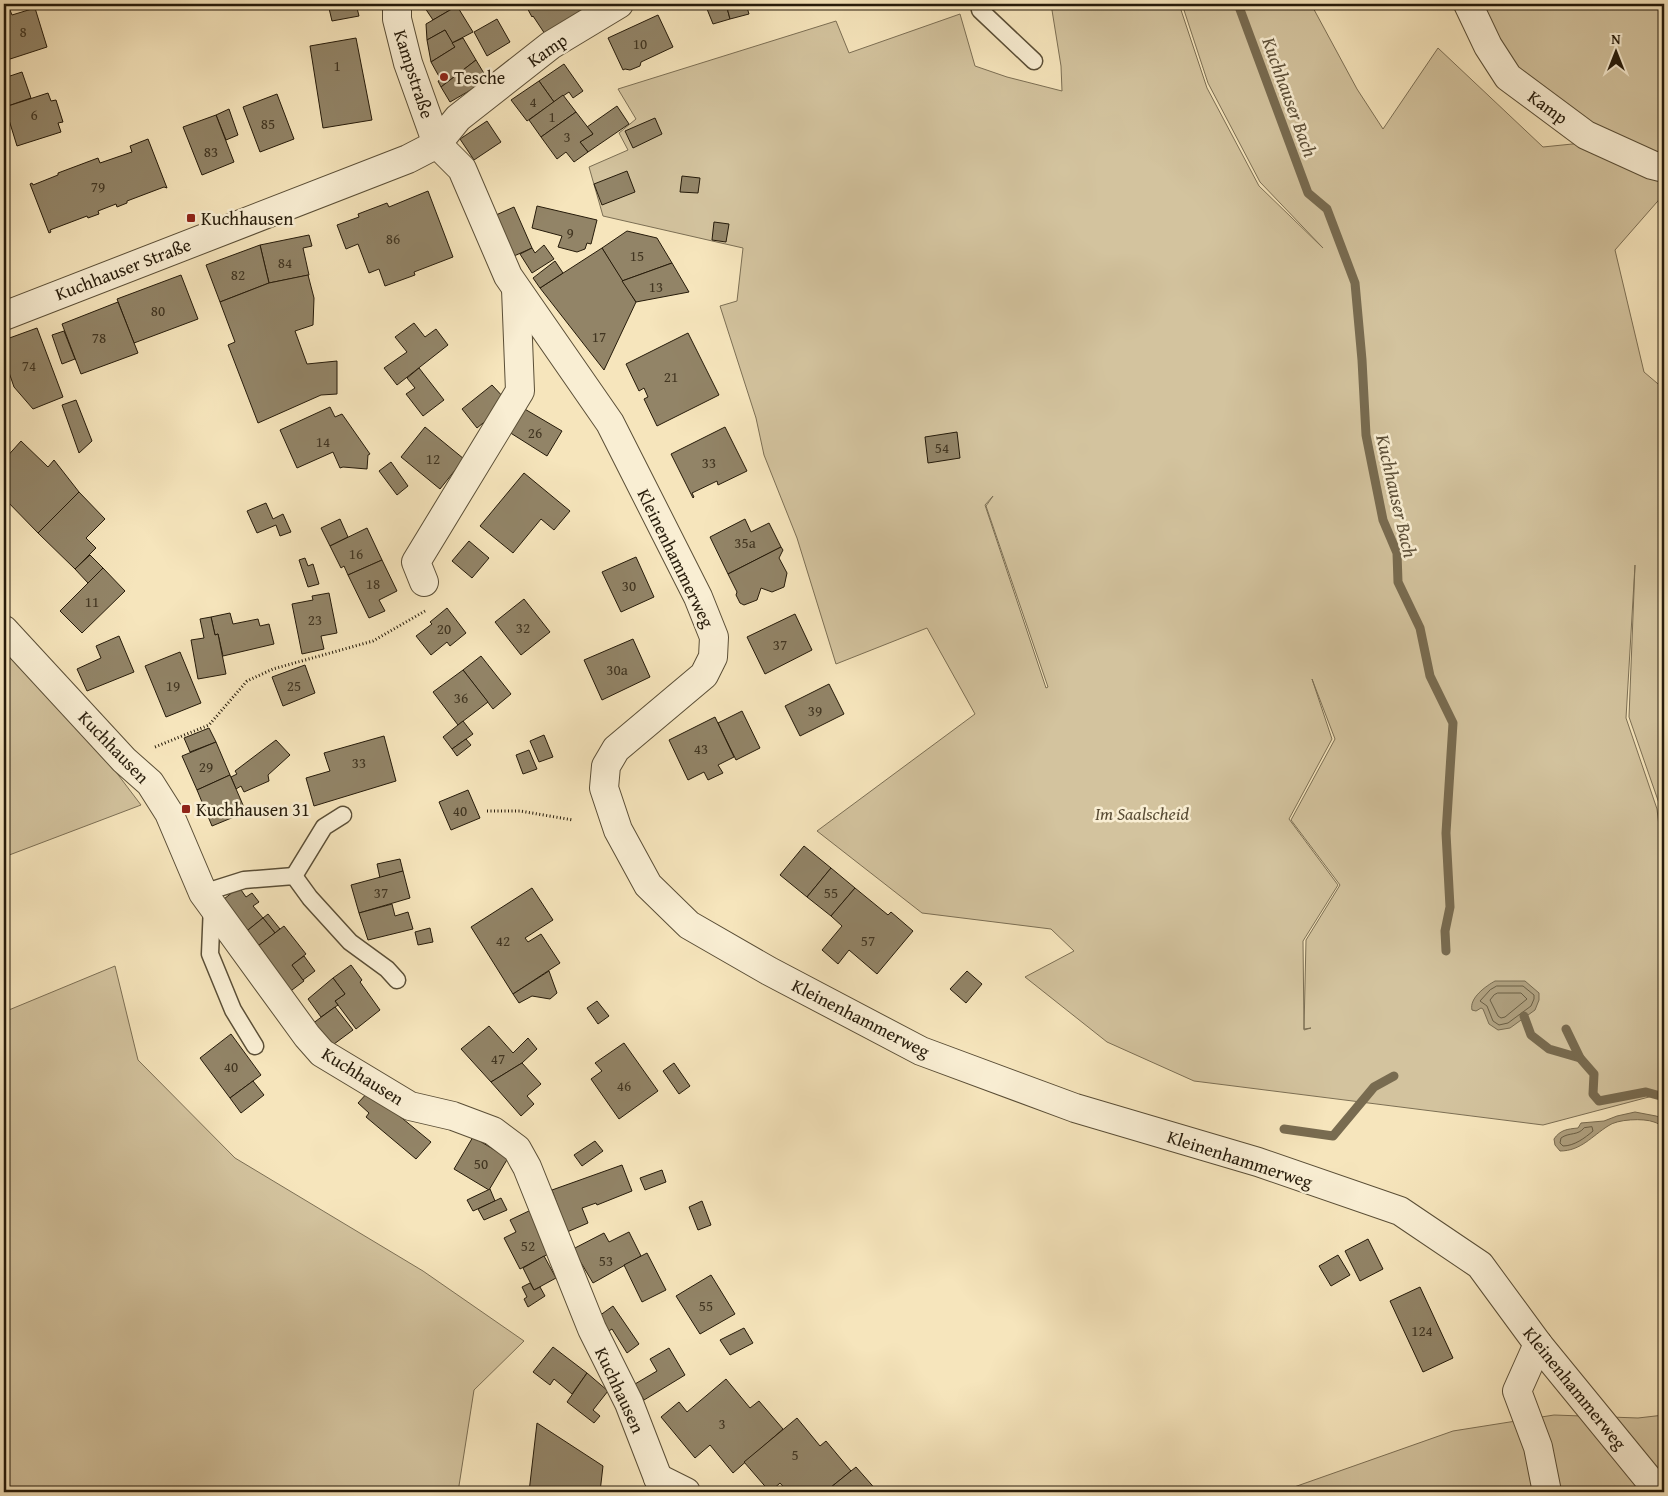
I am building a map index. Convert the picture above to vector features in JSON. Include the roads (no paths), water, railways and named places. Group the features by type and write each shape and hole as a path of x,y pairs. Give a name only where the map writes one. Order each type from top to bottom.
{"street":[{"name":"Kampstraße","path":"397,4 397,19 408,63 437,144"},
{"name":"Kamp","path":"437,144 458,118 551,45 619,4"},
{"name":"Kamp","path":"1468,4 1488,46 1508,77 1586,135 1652,165 1664,168"},
{"name":"Kleinenhammerweg","path":"437,144 462,170 508,276 610,423 698,597 714,637 713,657 704,675 616,749 606,766 604,788 618,830 648,885 689,925 769,971 921,1050 1075,1108 1258,1162 1400,1211 1480,1265 1538,1344 1659,1492"},
{"name":"Kuchhauser Straße","path":"5,310 408,159 437,144"},
{"name":"Kleinenhammerweg","path":"424,582 416,562 520,391 516,288"},
{"name":"Kuchhausen","path":"4,630 124,760 150,783 169,814 207,899 307,1036 322,1053 410,1106 453,1116 494,1132 518,1149 527,1166 592,1329 629,1403 652,1485"},
{"path":"1538,1344 1517,1391 1538,1447 1547,1492"},
{"path":"652,1485 686,1492"}],"lane":[{"path":"978,4 980,10 1034,61"},
{"path":"294,876 324,827 343,814"},
{"path":"255,1046 233,1010 210,954 207,899 244,880 294,876"},
{"path":"294,876 310,898 350,942 387,969 397,980"}],"water":[{"path":"1495,981 1525,981 1539,993 1539,1000 1535,1010 1510,1028 1498,1030 1489,1024 1483,1009 1472,1010 1472,1006 1479,993"},
{"path":"1635,1112 1664,1119 1664,1128 1650,1121 1624,1121 1612,1124 1580,1146 1560,1151 1555,1145 1554,1139 1561,1132 1578,1128 1581,1123 1604,1121"}],"waterway":[{"name":"Kuchhauser Bach","path":"1238,4 1308,193 1327,209 1355,283 1366,435 1383,520 1397,553 1398,582 1420,628 1430,676 1453,723 1446,833 1450,907 1445,931 1446,951"},
{"path":"1524,1016 1531,1035 1549,1049 1580,1058"},
{"name":"Kuchhauser Bach","path":"1566,1029 1580,1058 1594,1074 1593,1094 1599,1101 1646,1092 1664,1097"},
{"path":"1284,1129 1333,1136 1374,1087 1394,1076"}],"place":[{"name":"Tesche","path":"444,77"},
{"name":"Kuchhausen","path":"191,218"},
{"name":"Kuchhausen 31","path":"186,809"}],"park label":[{"name":"Im Saalscheid","path":"1142,813"}]}
